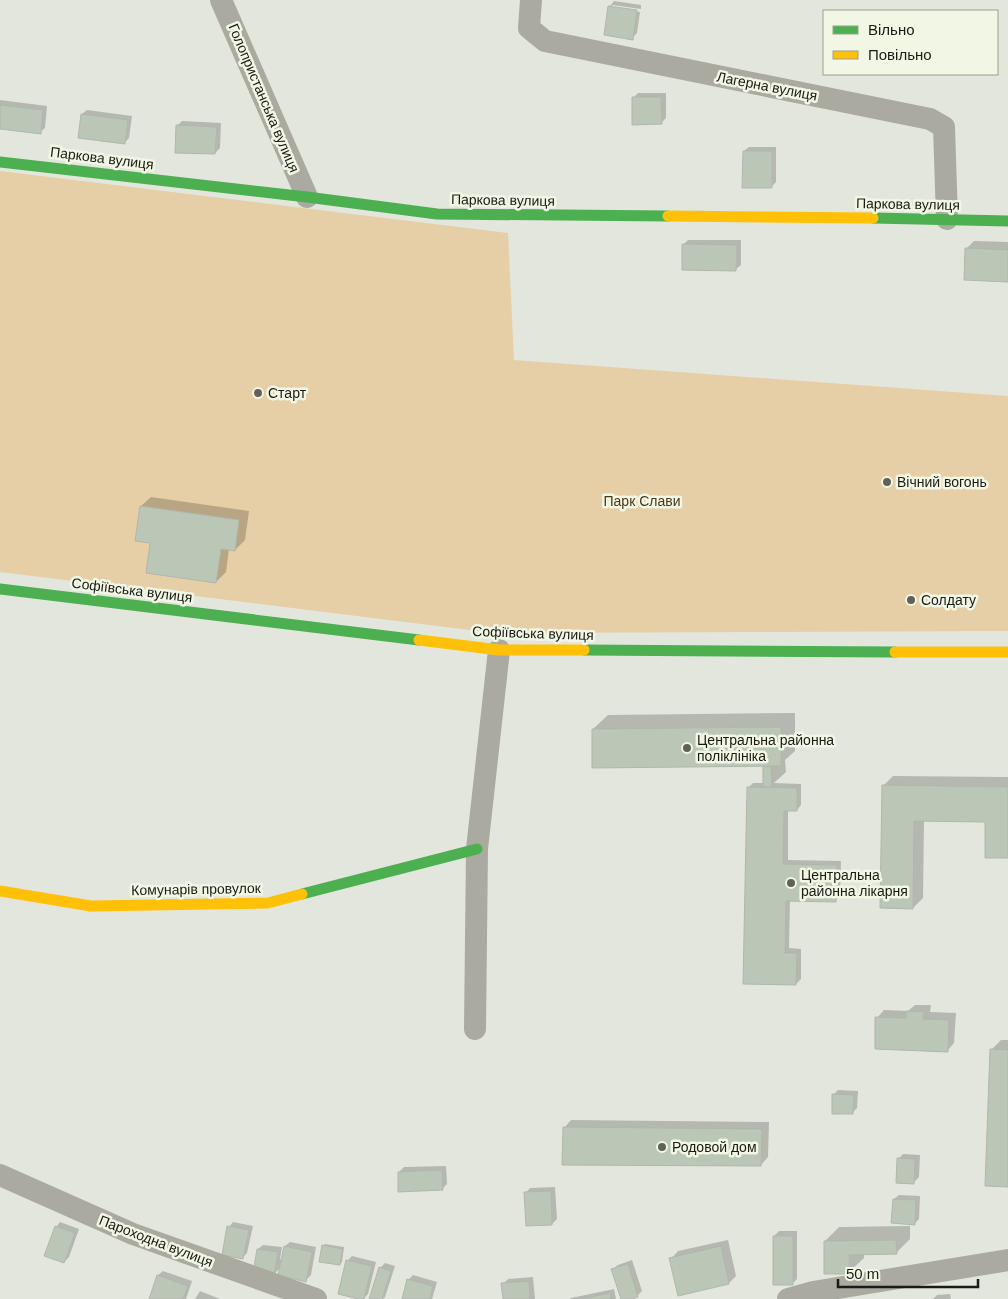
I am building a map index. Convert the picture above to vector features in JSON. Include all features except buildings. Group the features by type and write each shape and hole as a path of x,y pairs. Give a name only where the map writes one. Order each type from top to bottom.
{"street":[{"name":"Голопристанська вулиця","path":"222,0 307,197"},
{"name":"Лагерна вулиця","path":"531,0 530,28 545,41 930,119 944,127 947,219"},
{"name":"Паркова вулиця","path":"0,162 307,197 437,214 1008,221"},
{"name":"Софіївська вулиця","path":"0,589 498,650 1008,652"},
{"path":"475,1029 477,849 498,650"},
{"name":"Комунарів провулок","path":"0,891 91,906 268,903 477,849"},
{"name":"Пароходна вулиця","path":"0,1176 133,1234 316,1299"},
{"path":"788,1299 813,1292 1008,1260"}],"green space":[{"name":"Старт","path":"0,171 508,233 514,360 1008,396 1008,631 494,633 0,572"}],"traffic: fast":[{"path":"0,162 307,197 437,214 668,216"},
{"path":"873,218 1008,221"},
{"path":"0,589 419,640"},
{"path":"584,650 895,652"},
{"path":"302,894 477,849"}],"traffic: slow":[{"path":"668,216 873,218"},
{"path":"419,640 499,650 584,650"},
{"path":"895,652 1008,652"},
{"path":"0,891 91,906 268,903 302,894"}],"place":[{"name":"Старт","path":"258,393"},
{"name":"Вічний вогонь","path":"887,482"},
{"name":"Солдату","path":"911,600"},
{"name":"Центральна районна поліклініка","path":"687,748"},
{"name":"Центральна районна лікарня","path":"791,883"},
{"name":"Родовой дом","path":"662,1147"}],"park label":[{"name":"Парк Слави","path":"642,501"}]}
